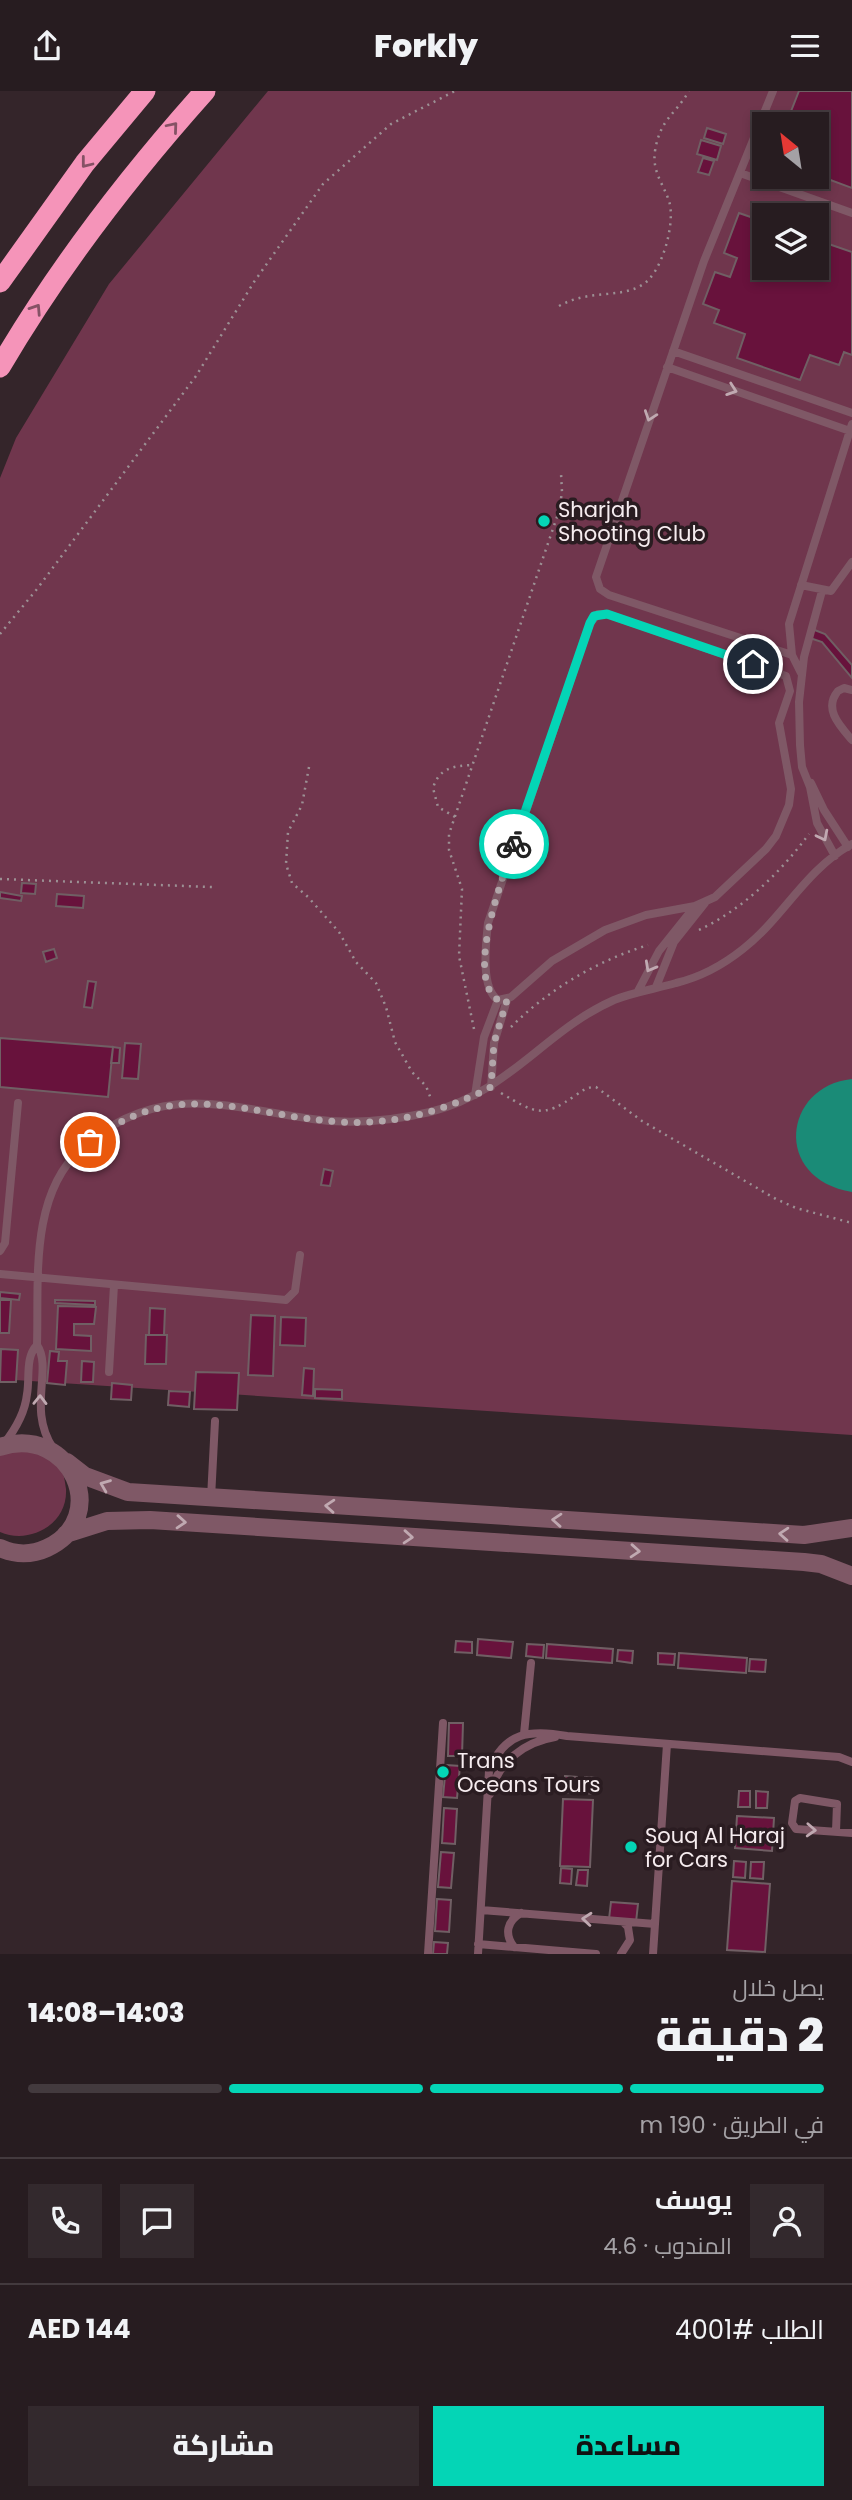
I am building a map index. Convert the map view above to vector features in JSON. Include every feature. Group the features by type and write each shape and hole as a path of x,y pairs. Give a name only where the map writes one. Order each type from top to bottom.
{"highway":[{"path":"0,282 85,163 145,91"},
{"path":"0,379 5,358 90,232 205,91"}],"street":[{"path":"0,1447 30,1443 62,1458 85,1476 128,1492 804,1535 852,1528"},
{"path":"3,1551 39,1551 66,1534 74,1521 79,1498 75,1475 62,1458"},
{"path":"66,1534 107,1521 150,1520 804,1562 830,1566 852,1576"}],"lane":[{"path":"773,91 704,261 596,577 604,593 792,655"},
{"path":"740,173 852,213"},
{"path":"673,351 852,414"},
{"path":"667,367 851,428 789,624 788,639 792,655 802,673 799,724 802,767 810,787 817,823 835,856"},
{"path":"801,585 822,591 835,589 852,562"},
{"path":"801,680 809,635 822,591"},
{"path":"475,1095 480,1056 503,1000 552,961 587,939 646,915 705,902 724,891 766,849 784,821 790,789 779,723 790,691 789,680 783,674 607,614 598,614 590,623 488,923 485,959 487,977 491,992 503,1000"},
{"path":"852,690 844,688 838,691 832,703 835,719 852,740"},
{"path":"62,1458 41,1424 39,1408 42,1359 37,1345 39,1278 42,1229 48,1201 61,1174 79,1151 102,1133 130,1118 159,1108 190,1103 221,1103 343,1122 395,1119 435,1110 491,1087 520,1067 569,1026 613,1000 701,975 724,963 756,937 806,881 850,846 829,820 802,767"},
{"path":"638,991 651,964 705,902"},
{"path":"656,987 671,941 695,906"},
{"path":"491,1087 494,1043 503,1000"},
{"path":"0,1251 5,1243 18,1103"},
{"path":"0,1274 286,1300 295,1291 300,1255"},
{"path":"108,1372 114,1285"},
{"path":"0,1447 19,1423 24,1409 30,1355 37,1345"},
{"path":"211,1498 215,1421"},
{"path":"524,1734 531,1663"},
{"path":"428,1954 443,1723"},
{"path":"478,1954 488,1783 494,1760 509,1742 524,1734 544,1732 839,1757 852,1762"},
{"path":"488,1803 496,1776 514,1754 539,1740 567,1736"},
{"path":"653,1954 667,1744"},
{"path":"839,1757 852,1752"},
{"path":"836,1831 837,1804 800,1798 795,1801 792,1823 796,1829 852,1833"},
{"path":"481,1910 655,1924"},
{"path":"514,1947 508,1928 510,1921 521,1913"},
{"path":"621,1954 630,1940 628,1927 624,1922"},
{"path":"478,1944 596,1954"}],"path":[{"path":"0,634 37,590 195,376 254,282 323,184 391,124 455,91"},
{"path":"559,306 588,294 634,288 653,277 666,249 671,213 669,201 654,167 657,143 667,116 682,103 689,91"},
{"path":"480,1056 460,970 462,889 448,842 559,511 561,473"},
{"path":"455,817 438,807 432,788 442,772 451,767 472,765"},
{"path":"309,767 302,804 288,832 286,864 292,883 339,932 356,962 376,983 386,1007 395,1042 412,1072 426,1086 435,1110"},
{"path":"494,1043 524,1014 556,989 592,968 629,951 671,941 729,912 769,881 795,853 817,823"},
{"path":"0,879 212,887"},
{"path":"491,1087 518,1103 546,1112 557,1109 589,1087 596,1087 642,1121 776,1199 796,1208 852,1223"}],"shaded area":[{"path":"268,91 852,91 852,1435 0,1379 0,478 16,438 109,284"},
{"path":"852,1079 852,1192 826,1184 809,1170 799,1152 796,1133 801,1114 812,1098 829,1085"},
{"path":"28,1446 60,1468 66,1489 65,1501 61,1512 45,1529 23,1536 0,1532 0,1450"}],"building":[{"path":"799,91 852,91 852,188 830,180 830,112 791,112"},
{"path":"707,128 726,134 723,144 704,138"},
{"path":"701,140 721,146 717,160 697,154"},
{"path":"703,158 714,161 709,175 698,172"},
{"path":"739,213 752,218 752,280 829,280 829,244 852,252 852,355 844,352 839,365 810,355 800,380 737,358 745,334 714,323 719,310 703,304 715,272 730,277 737,258 724,253"},
{"path":"812,629 825,634 852,665 852,678 822,642 810,638"},
{"path":"22,883 36,884 35,894 21,893"},
{"path":"0,892 22,896 21,901 0,898"},
{"path":"57,894 84,896 83,908 56,906"},
{"path":"54,949 57,958 46,962 43,952"},
{"path":"88,981 96,982 92,1008 84,1007"},
{"path":"0,1038 113,1047 108,1097 0,1087"},
{"path":"125,1043 141,1044 138,1079 122,1078"},
{"path":"113,1047 120,1048 119,1063 111,1063"},
{"path":"324,1169 333,1171 330,1186 321,1185"},
{"path":"0,1292 20,1294 19,1300 0,1298"},
{"path":"0,1300 11,1300 9,1333 0,1333"},
{"path":"55,1300 95,1301 95,1305 55,1303"},
{"path":"58,1306 96,1307 94,1324 74,1324 74,1335 91,1336 91,1351 56,1349"},
{"path":"150,1308 165,1309 164,1335 149,1335"},
{"path":"251,1315 275,1316 273,1376 248,1375"},
{"path":"281,1317 306,1318 305,1346 280,1345"},
{"path":"146,1335 167,1335 166,1364 145,1364"},
{"path":"1,1349 18,1350 16,1382 0,1382"},
{"path":"50,1351 59,1352 58,1361 67,1361 65,1385 47,1383"},
{"path":"82,1361 94,1362 93,1382 81,1382"},
{"path":"304,1368 314,1369 313,1396 302,1395"},
{"path":"196,1372 239,1373 237,1410 194,1409"},
{"path":"112,1383 132,1385 131,1400 111,1399"},
{"path":"315,1389 342,1390 342,1399 315,1398"},
{"path":"169,1391 190,1392 189,1407 168,1405"},
{"path":"478,1639 513,1642 511,1658 477,1655"},
{"path":"456,1641 472,1642 472,1653 455,1652"},
{"path":"527,1644 544,1645 543,1658 526,1656"},
{"path":"547,1644 613,1649 612,1663 546,1658"},
{"path":"618,1650 633,1651 632,1663 617,1661"},
{"path":"658,1653 675,1654 674,1665 658,1664"},
{"path":"679,1653 747,1658 746,1673 678,1668"},
{"path":"750,1659 766,1660 765,1672 749,1671"},
{"path":"449,1723 463,1723 462,1756 448,1756"},
{"path":"446,1765 460,1766 457,1798 443,1797"},
{"path":"565,1776 577,1777 576,1793 564,1792"},
{"path":"585,1777 597,1778 596,1794 584,1793"},
{"path":"739,1791 750,1791 750,1807 738,1807"},
{"path":"756,1791 768,1792 767,1808 756,1808"},
{"path":"563,1799 593,1800 590,1867 560,1866"},
{"path":"444,1808 457,1809 455,1844 442,1843"},
{"path":"737,1816 774,1818 772,1851 735,1848"},
{"path":"441,1852 454,1853 451,1888 438,1887"},
{"path":"734,1861 746,1862 745,1878 733,1877"},
{"path":"751,1862 764,1862 763,1879 750,1878"},
{"path":"561,1868 572,1869 571,1884 560,1883"},
{"path":"578,1870 588,1870 587,1886 576,1885"},
{"path":"732,1881 770,1884 765,1952 727,1950"},
{"path":"437,1899 451,1900 449,1932 435,1931"},
{"path":"611,1902 638,1904 636,1922 609,1919"},
{"path":"434,1942 448,1943 447,1954 433,1954"}],"way so far":[{"path":"90,1142 130,1118 159,1108 190,1103 221,1103 343,1122 374,1121 435,1110 491,1087 494,1043 507,1000 498,1000 491,992 485,959 486,941 488,923 514,844"}],"place":[{"name":"Sharjah Shooting Club","path":"544,521"},
{"name":"Trans Oceans Tours","path":"443,1772"},
{"name":"Souq Al Haraj for Cars","path":"631,1847"}],"route":[{"path":"514,844 594,616 607,614 753,664"}]}
